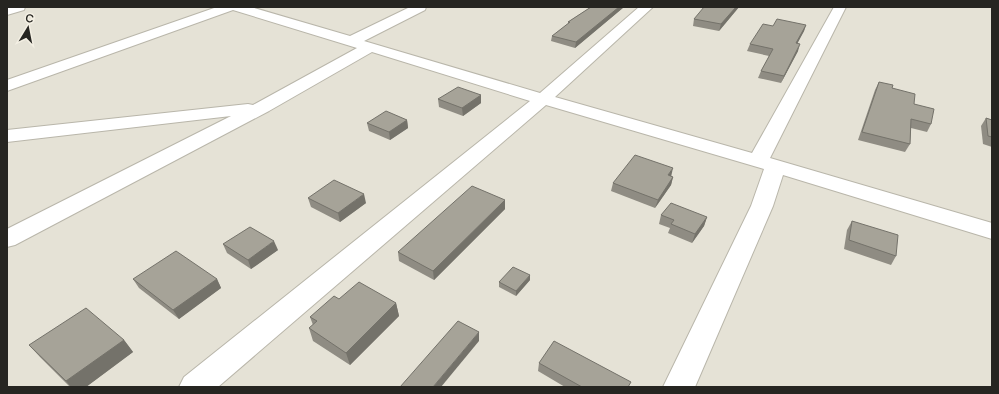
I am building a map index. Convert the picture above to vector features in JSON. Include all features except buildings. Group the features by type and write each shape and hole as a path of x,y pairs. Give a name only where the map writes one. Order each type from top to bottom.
{"street":[{"path":"7,10 19,7"},
{"path":"7,86 229,7"},
{"path":"237,7 543,100 767,164 992,231"},
{"path":"352,42 420,7"},
{"path":"195,387 543,100 562,81 647,7"},
{"path":"679,387 762,206 767,164 840,7"},
{"path":"7,239 263,107 370,47"},
{"path":"7,136 263,107"}]}
